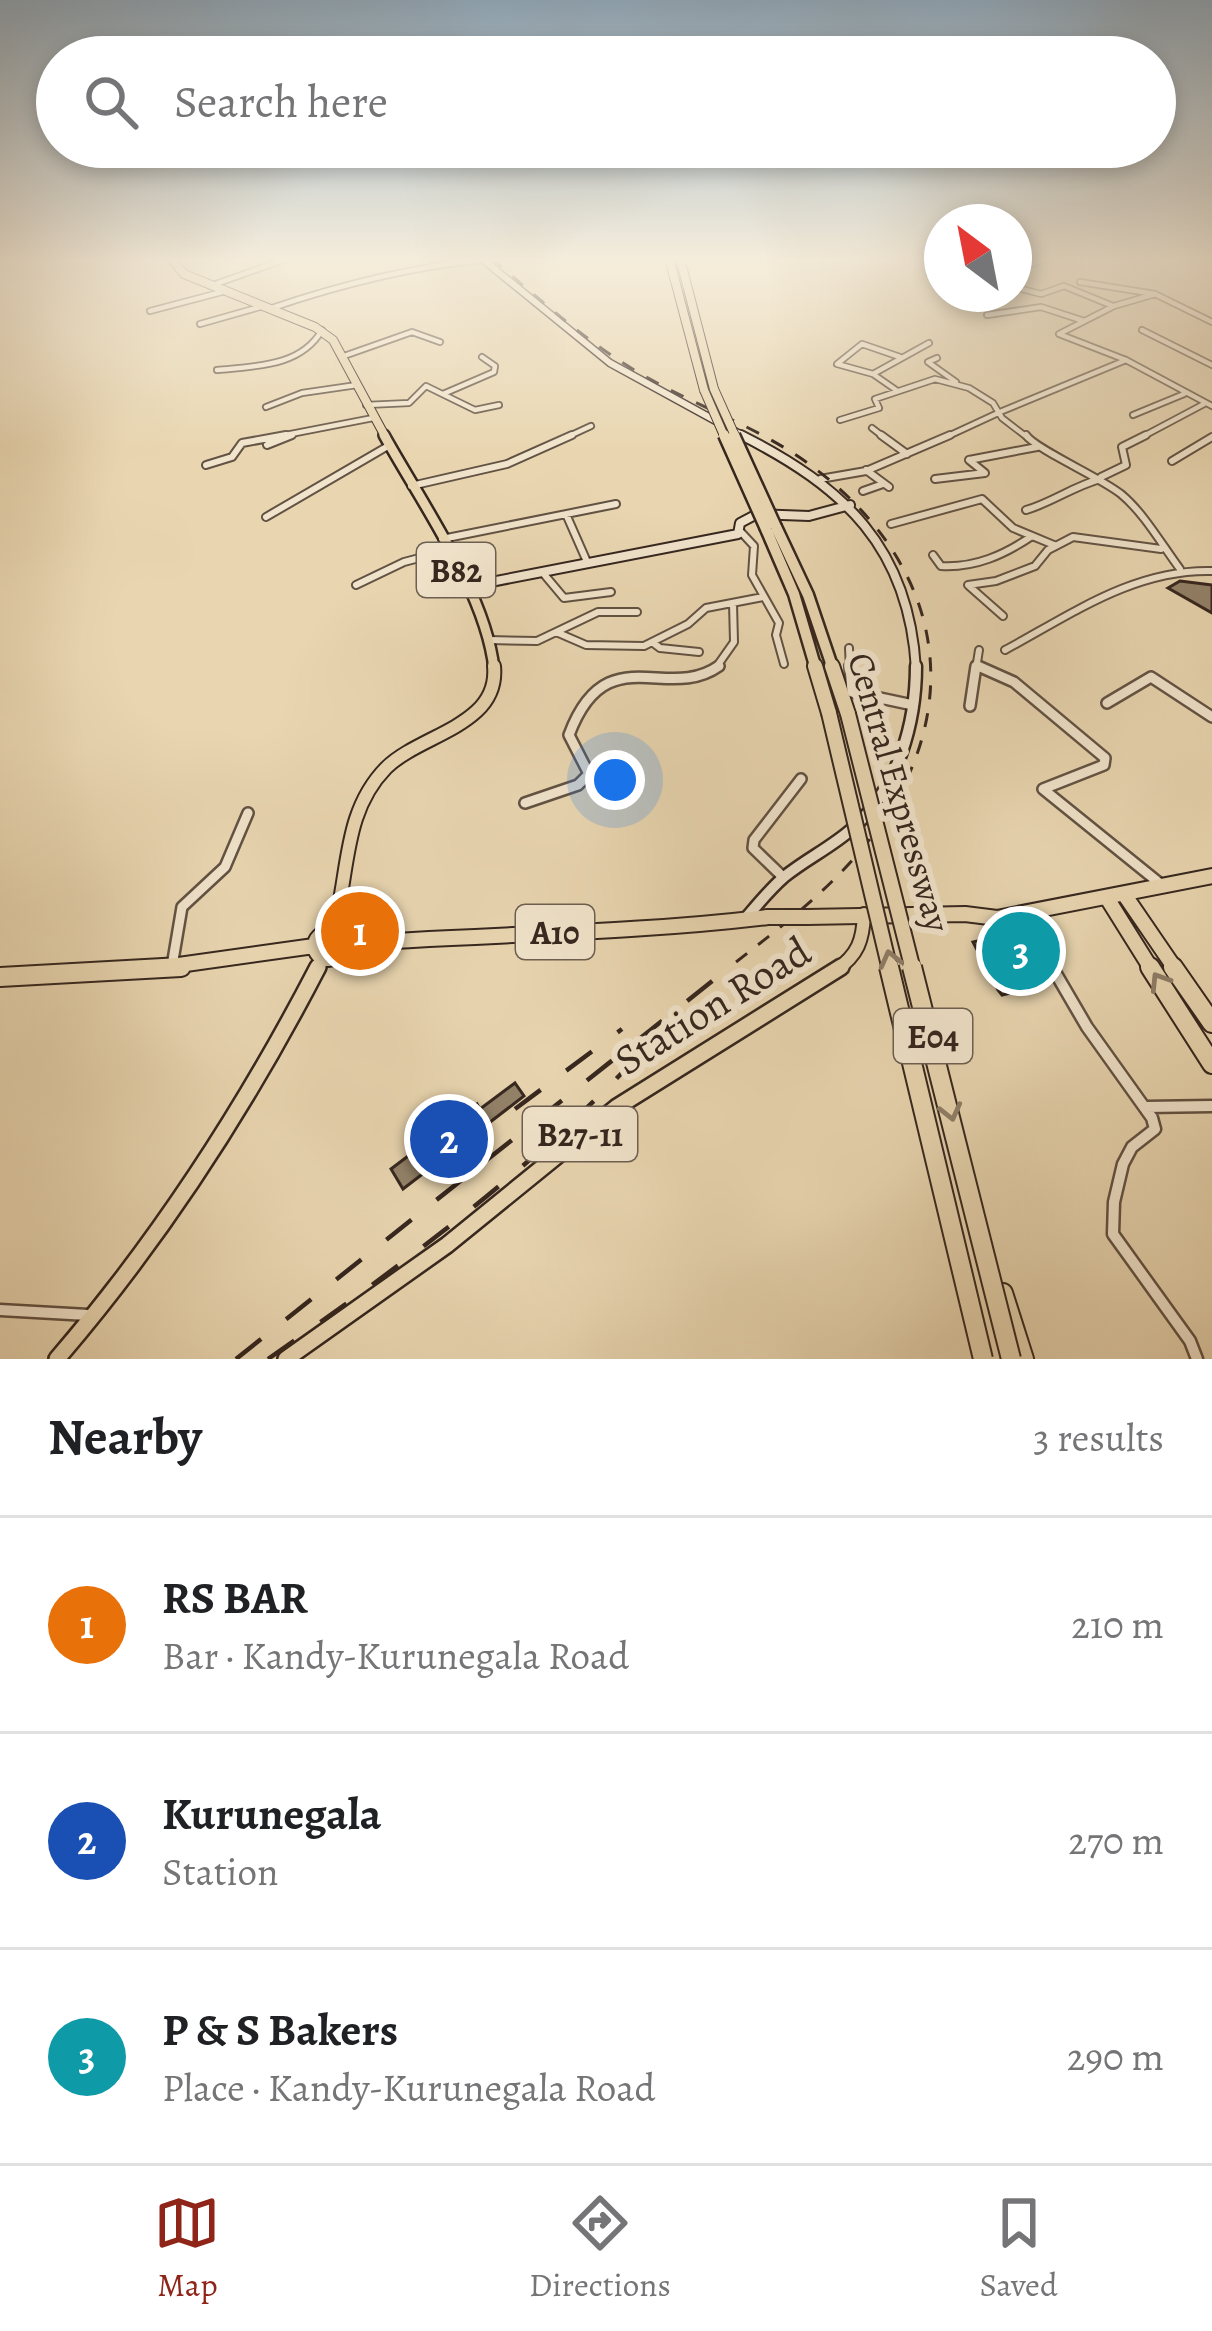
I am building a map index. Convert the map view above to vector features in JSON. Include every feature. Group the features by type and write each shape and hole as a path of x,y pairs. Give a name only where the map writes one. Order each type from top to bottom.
{"highway":[{"name":"Central Expressway","path":"683,321 709,405 808,595 1011,1359"},
{"name":"Central Expressway","path":"697,321 719,405 771,528"},
{"name":"Central Expressway","path":"839,714 983,1359"},
{"name":"A10","path":"337,939 649,931 768,917 1023,915 1212,876"},
{"path":"1115,896 1212,1023"},
{"path":"1115,896 1212,1064"},
{"path":"0,977 172,968 318,952 335,956 337,939"},
{"path":"971,1195 1024,1359"}],"main road":[{"name":"B82","path":"299,321 322,330 344,356 465,586 490,640 495,680 489,705 464,723 399,754 379,772 353,824 337,939"},
{"name":"Station Road","path":"286,1359 447,1245 617,1107 851,960 863,938 864,914"},
{"path":"57,1359 96,1316 240,1112 318,952"}],"street":[{"path":"200,324 210,321"},
{"path":"558,321 602,358 654,390 784,454 820,479 850,505 881,547 909,606 917,665 914,705 901,754 874,806 835,846 783,878 746,918"},
{"path":"1083,321 1059,334 1126,360 1209,404"},
{"path":"217,370 287,358 315,344 322,330"},
{"path":"1142,330 1212,365"},
{"path":"344,356 412,332 440,342"},
{"path":"873,374 929,343"},
{"path":"897,391 873,374 837,364 862,344 899,357"},
{"path":"441,394 494,372 495,367 482,357"},
{"path":"938,358 928,362 993,403 1038,447 1100,478 1141,513 1142,526 1180,569"},
{"path":"820,479 908,455 1126,360"},
{"path":"840,419 879,408 874,399 928,380 957,383"},
{"path":"266,407 308,392 357,386"},
{"path":"366,405 409,403 423,386 475,410 500,405"},
{"path":"1133,415 1184,394"},
{"path":"1026,510 1126,465 1121,447 1209,404"},
{"path":"206,466 232,457 242,442 373,418"},
{"path":"410,486 507,464 591,426"},
{"path":"267,446 305,428"},
{"path":"872,428 908,455"},
{"path":"1172,460 1212,437"},
{"path":"266,517 388,446"},
{"path":"935,479 983,475 969,460 1038,447"},
{"path":"863,491 886,485 865,470"},
{"path":"891,524 982,500 1013,528 1055,545"},
{"path":"440,539 616,504"},
{"path":"784,664 776,635 779,623 752,574 754,546 741,532 740,523 750,515 779,511 806,516 850,505"},
{"path":"566,514 588,564"},
{"path":"465,586 741,532"},
{"path":"933,555 948,568 995,557 1032,536"},
{"path":"1003,616 968,585 996,581 1035,566 1055,545 1073,537 1162,549"},
{"path":"356,585 404,562 446,551"},
{"path":"1005,650 1046,632 1109,592 1180,569 1212,571"},
{"path":"544,573 564,598 610,592"},
{"path":"556,632 586,645 652,643 706,608 763,597"},
{"path":"525,803 578,785 589,774 570,744 569,733 588,701 601,690 617,679 652,671 683,677 704,674 728,656 739,632 733,603"},
{"path":"490,640 537,641 598,612 637,612"},
{"path":"652,643 699,652"},
{"path":"850,648 851,692 914,705"},
{"path":"970,706 979,650"},
{"path":"976,664 1014,682 1105,758 1104,765 1043,789 1163,886"},
{"path":"1107,703 1151,677 1212,717"},
{"path":"783,878 753,848 754,841 801,778"},
{"path":"172,968 182,907 222,876 240,844 248,813"},
{"path":"1023,915 1087,1027 1146,1107 1156,1129 1128,1151 1109,1216 1113,1234 1190,1341 1197,1359"},
{"path":"1146,1107 1212,1106"},
{"path":"0,1310 96,1316"}],"building":[{"path":"1180,581 1212,585 1212,613 1168,588"},
{"path":"995,937 1000,945 1019,941 1023,948 1030,946 1035,955 1009,961 1028,989 1002,995 998,990 973,942"},
{"path":"515,1083 524,1096 403,1189 391,1169 477,1104 480,1109"}],"railway":[{"path":"566,321 628,366 778,444 817,470 861,510 895,554 917,600 929,649 930,699 919,749 896,800 862,849 831,882 726,970"},
{"path":"236,1359 730,967"},
{"path":"515,1109 622,1029"},
{"path":"268,1359 371,1286 519,1169 655,1038"}],"place":[{"name":"RS BAR","path":"360,931"},
{"name":"P & S Bakers","path":"1021,951"},
{"name":"Kurunegala","path":"449,1139"}]}
